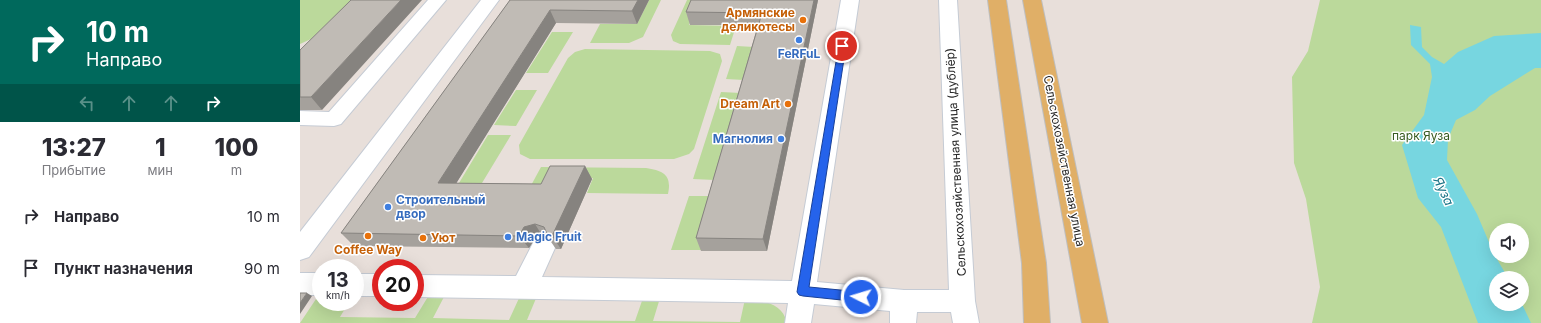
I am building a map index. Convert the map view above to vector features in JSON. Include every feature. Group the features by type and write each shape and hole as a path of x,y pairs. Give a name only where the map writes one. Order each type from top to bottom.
{"main road":[{"path":"997,0 1034,263 1037,323"},
{"name":"Сельскохозяйственная улица","path":"1032,0 1095,323"}],"street":[{"path":"300,118 334,119 438,0"},
{"path":"300,250 490,0"},
{"path":"798,323 850,0"},
{"name":"Сельскохозяйственная улица (дублёр)","path":"948,0 964,312"},
{"path":"524,287 542,248"},
{"path":"300,284 312,284"},
{"path":"424,286 803,292 903,312 964,312"}],"green space":[{"path":"300,0 352,0 311,39 300,44"},
{"path":"649,0 661,0 643,37 629,43 590,43 600,24 637,24"},
{"path":"687,0 699,0 689,25 736,26 730,45 680,44 673,41 671,35"},
{"name":"парк Яуза","path":"1320,0 1541,0 1541,323 1312,323 1320,287 1306,199 1294,163 1292,77 1308,51"},
{"path":"552,32 573,32 548,73 526,73"},
{"path":"737,46 754,47 744,80 726,79"},
{"path":"585,49 710,51 720,54 722,61 694,149 689,154 674,159 530,159 520,154 519,145 568,58 575,52"},
{"path":"516,90 537,90 516,126 494,125"},
{"path":"721,92 741,93 715,180 693,179"},
{"path":"488,135 511,135 482,183 459,183"},
{"path":"541,167 652,169 662,173 668,178 668,194 587,193 593,178 557,178 528,191"},
{"path":"689,196 716,196 701,250 671,250"},
{"path":"429,295 445,295 433,318 509,320 520,296 537,296 527,320 635,321 643,298 660,298 653,321 740,322 745,299 771,304 781,311 787,323 300,323 312,305 312,311 344,311 340,317 415,318 419,311 424,311 424,303"}],"water":[{"name":"Яуза","path":"1410,25 1421,27 1422,47 1432,57 1444,64 1458,52 1494,36 1541,33 1541,68 1535,68 1490,96 1475,110 1456,120 1448,139 1447,160 1477,214 1489,242 1489,263 1499,263 1504,271 1489,271 1489,311 1525,311 1531,323 1478,323 1441,227 1418,198 1402,145 1424,115 1432,77 1430,64 1411,45"}],"building":[{"path":"351,0 401,0 311,97 300,97 300,50"},
{"path":"510,0 638,0 632,11 550,10 438,183 541,184 550,166 585,166 552,236 548,236 544,227 535,224 524,227 519,236 341,233"},
{"path":"691,0 814,0 763,239 696,238 762,13 686,12"},
{"path":"300,293 307,293 300,303"}],"place":[{"name":"Армянские деликотесы","path":"803,20"},
{"name":"FeRFuL","path":"799,40"},
{"name":"Dream Art","path":"788,104"},
{"name":"Магнолия","path":"781,139"},
{"name":"Строительный двор","path":"388,207"},
{"name":"Coffee Way","path":"368,236"},
{"name":"Magic Fruit","path":"508,237"},
{"name":"Уют","path":"423,238"}],"route":[{"path":"842,46 803,292 861,297"}]}
